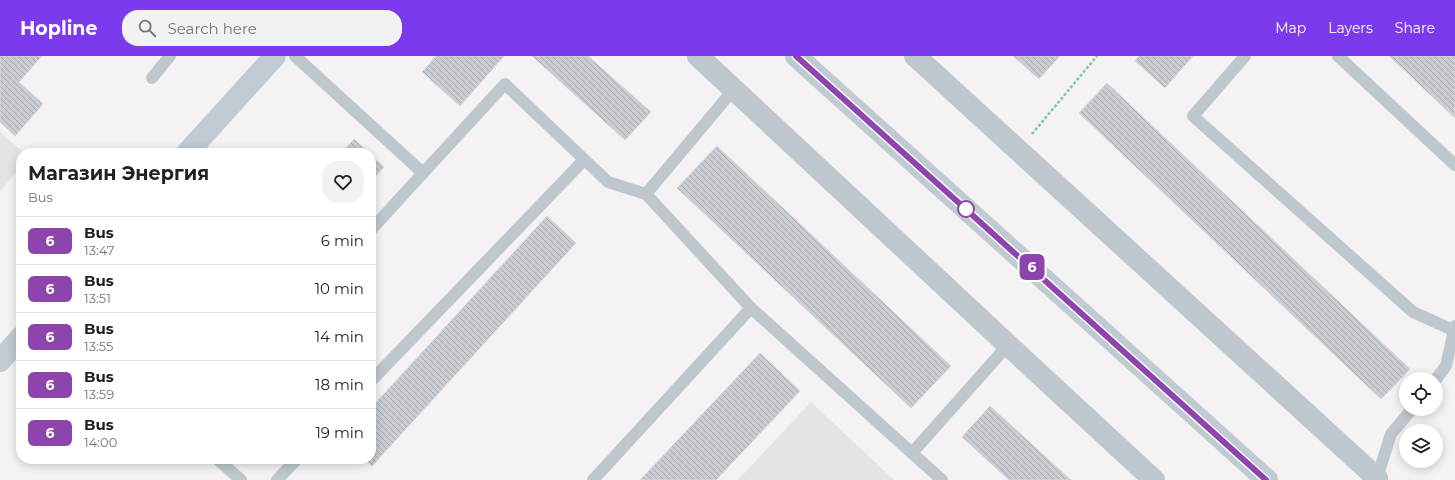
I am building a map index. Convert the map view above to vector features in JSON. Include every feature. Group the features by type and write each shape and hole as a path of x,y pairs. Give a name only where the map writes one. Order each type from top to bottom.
{"main road":[{"path":"192,148 275,56"},
{"path":"796,56 1266,480"},
{"path":"0,361 16,343"}],"street":[{"path":"698,56 1154,480"},
{"path":"915,56 1377,479"}],"lane":[{"path":"152,78 170,56"},
{"path":"295,56 423,173"},
{"path":"1245,56 1192,116 1413,312 1455,329 1446,366 1441,372"},
{"path":"1338,56 1455,165"},
{"path":"376,225 505,84 608,182 646,194 751,308 942,480"},
{"path":"646,194 734,89"},
{"path":"376,376 584,160"},
{"path":"593,480 751,308"},
{"path":"912,453 1008,345"},
{"path":"1377,479 1391,434 1406,416"},
{"path":"223,464 241,480"},
{"path":"278,480 292,464"}],"path":[{"path":"1018,150 1097,56"}],"shaded area":[{"path":"0,132 18,148 16,148 16,173 0,191"},
{"path":"811,402 894,480 738,480"}],"building":[{"path":"0,56 42,56 19,82 43,104 15,136 0,122"},
{"path":"436,56 504,56 460,106 422,72"},
{"path":"532,56 588,56 651,112 625,140"},
{"path":"1013,56 1060,56 1039,79"},
{"path":"1139,56 1193,56 1165,88 1135,61"},
{"path":"1389,56 1455,56 1455,118"},
{"path":"1107,83 1410,369 1407,372 1399,372 1399,380 1381,399 1079,113"},
{"path":"354,139 364,148 346,148"},
{"path":"717,146 951,366 911,408 677,188"},
{"path":"376,160 384,167 376,176"},
{"path":"547,216 576,243 376,462 376,403"},
{"path":"760,353 800,391 716,480 640,480"},
{"path":"990,406 1071,480 1009,480 962,437"}],"bus line":[{"name":"6","path":"796,56 1266,480"}]}
